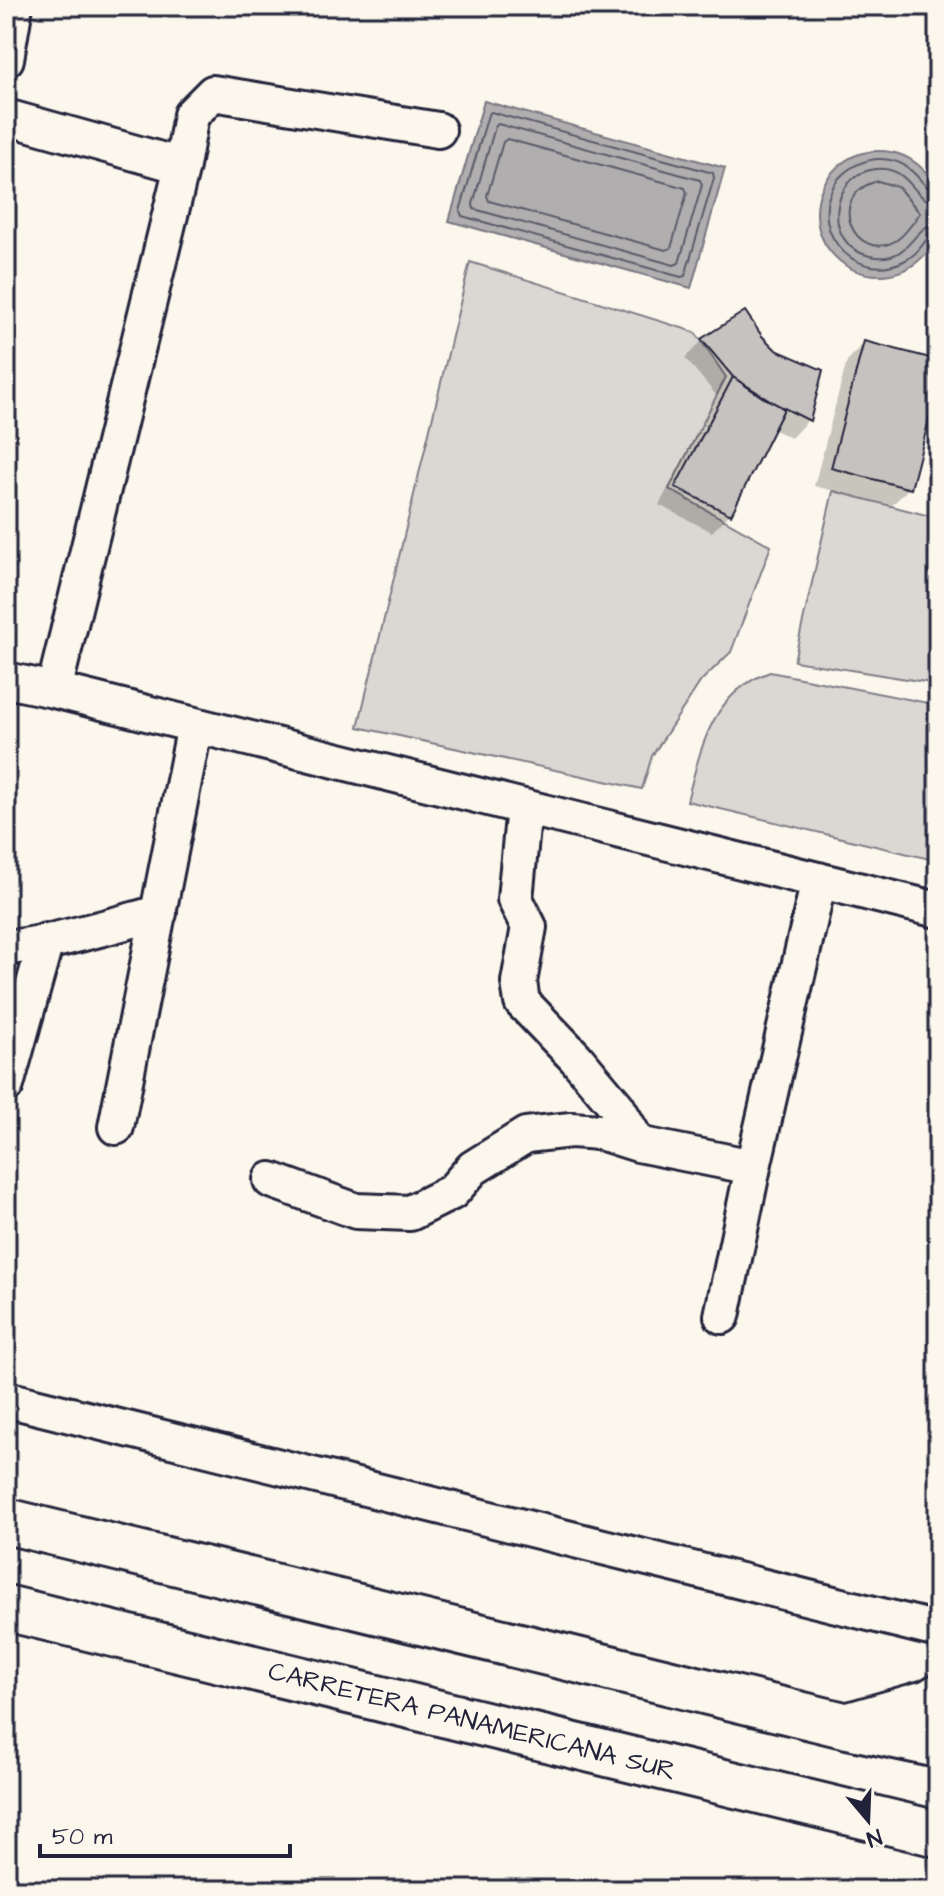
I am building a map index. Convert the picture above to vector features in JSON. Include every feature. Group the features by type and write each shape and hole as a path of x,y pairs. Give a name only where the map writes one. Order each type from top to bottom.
{"highway":[{"path":"6,1521 848,1726 938,1745"},
{"name":"CARRETERA PANAMERICANA SUR","path":"6,1608 938,1834"},
{"path":"848,1726 938,1697"}],"street":[{"path":"6,59 15,6"},
{"path":"54,690 182,166 191,115 213,93 438,130"},
{"path":"6,117 182,166"},
{"path":"6,680 938,910"},
{"path":"116,1127 195,725"},
{"path":"524,807 515,899 529,927 519,982 522,1002 575,1057 617,1107 638,1144"},
{"path":"722,1316 819,880"},
{"path":"6,946 13,948 46,941 159,913"},
{"path":"6,1085 46,941"},
{"path":"271,1180 356,1211 410,1213 452,1192 473,1168 526,1135 571,1130 600,1132 638,1144 753,1167"},
{"path":"6,1399 938,1630"}],"shaded area":[{"path":"470,262 695,332 726,377 669,489 771,546 731,652 701,681 652,756 642,789 358,727"},
{"path":"833,491 926,515 938,515 938,684 794,661"},
{"path":"770,672 938,705 938,861 687,801 704,742 722,708 750,681"}],"water":[{"path":"484,101 725,168 691,288 449,221"},
{"path":"879,151 903,156 922,170 936,189 941,213 936,237 922,256 903,270 879,275 855,270 836,256 822,237 817,213 822,189 836,170 855,156"}],"building":[{"path":"745,311 776,350 823,370 810,421 762,397 733,377 701,339"},
{"path":"864,341 938,360 938,385 911,489 831,468"},
{"path":"733,377 784,409 731,515 675,487"}]}
